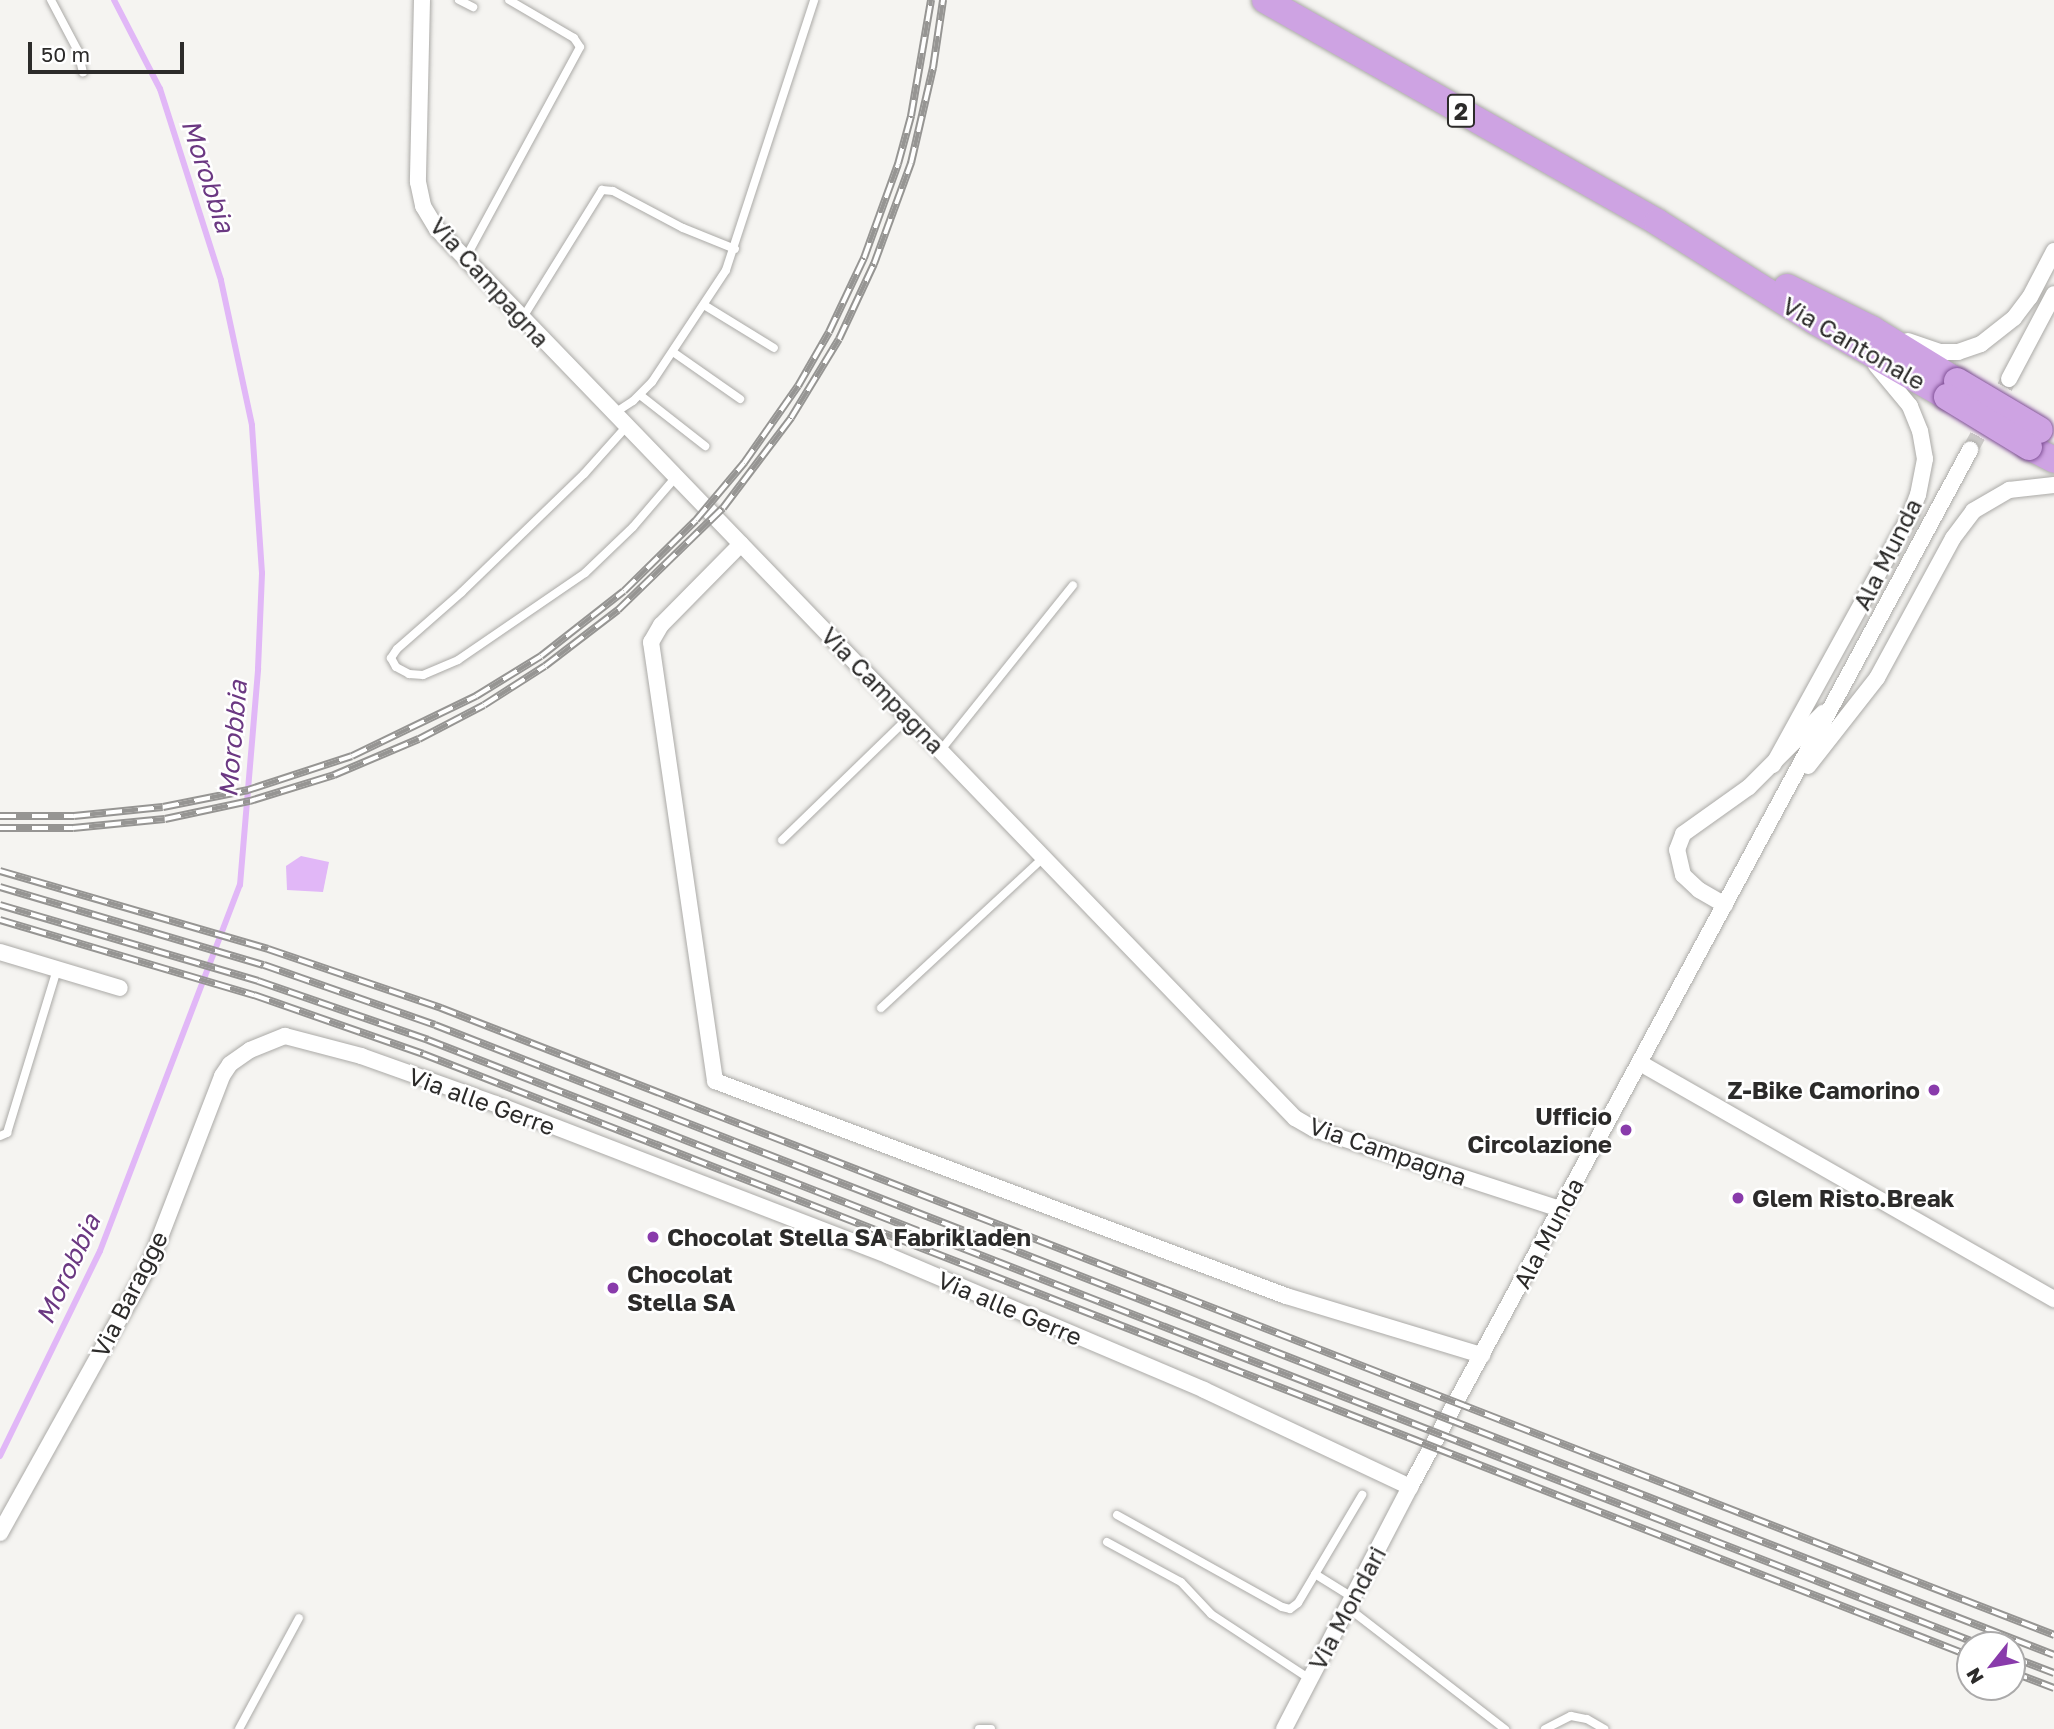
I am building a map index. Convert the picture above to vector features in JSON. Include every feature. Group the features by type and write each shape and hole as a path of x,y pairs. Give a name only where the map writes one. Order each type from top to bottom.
{"main road":[{"name":"Via Cantonale","path":"1265,0 2041,438 2054,460"}],"street":[{"name":"Via Campagna","path":"422,0 418,182 423,206 437,229 465,259 1304,1124 1560,1209"},
{"path":"1865,337 1940,352 1958,352 1981,344 1996,334 2022,308 2054,251"},
{"path":"2009,379 2054,294"},
{"name":"Ala Munda","path":"1773,765 1909,518 1923,471 1925,459 1920,431 1910,406 1865,337"},
{"name":"Ala Munda","path":"1410,1487 1970,450"},
{"name":"Ala Munda","path":"1790,786 1855,710 1877,678 1953,538 1973,510 2009,490 2054,485"},
{"path":"741,544 661,625 651,642 715,1080 1261,1287 1482,1355"},
{"name":"Ala Munda","path":"1725,905 1699,890 1683,875 1678,860 1679,841 1689,827 1735,799 1773,765 1834,701"},
{"path":"0,952 120,988"},
{"name":"Via alle Gerre","path":"285,1036 362,1056 496,1104 889,1256 1205,1391 1410,1487"},
{"name":"Via Baragge","path":"0,1533 149,1263 222,1076 230,1064 250,1050 285,1036"},
{"path":"1640,1063 2054,1299"},
{"name":"Via Mondari","path":"1284,1729 1410,1487"}],"lane":[{"path":"51,0 78,51 83,72"},
{"path":"459,0 473,7"},
{"path":"465,259 580,47 574,38 509,0"},
{"path":"613,414 640,395 673,352 704,305 735,249 814,0"},
{"path":"522,319 602,190 613,191 683,228 735,249"},
{"path":"704,305 774,348"},
{"path":"673,352 740,399"},
{"path":"640,395 705,446"},
{"path":"626,427 584,474 462,592 397,649 391,658 396,667 409,674 423,675 458,660 585,573 634,527 675,478"},
{"path":"941,750 1073,585"},
{"path":"782,839 909,717"},
{"path":"881,1008 1045,856"},
{"path":"0,1136 7,1133 57,968"},
{"path":"1117,1515 1282,1608 1294,1608 1362,1495"},
{"path":"1107,1542 1181,1582 1211,1614 1310,1679"},
{"path":"1315,1574 1505,1729"},
{"path":"239,1729 299,1618"},
{"path":"1545,1729 1571,1716 1587,1719 1604,1729"},
{"path":"979,1729 991,1729"}],"shaded area":[{"path":"301,856 329,862 323,892 287,890 286,866"}],"waterway":[{"name":"Morobbia","path":"0,1456 100,1251 240,885 258,669 262,573 252,425 221,280 160,89 114,0"}],"tunnel":[{"path":"1970,450 2009,379"}],"railway":[{"path":"0,816 74,816 163,807 248,790 352,756 476,696 541,656 624,591 696,520 744,463 798,386 829,332 864,258 898,164 911,116 931,0"},
{"path":"0,828 73,828 165,819 250,801 334,775 419,739 484,705 545,666 618,610 723,508 791,418 839,339 874,264 911,163 933,68 943,0"},
{"path":"0,871 268,949 441,1008 2054,1635"},
{"path":"0,887 264,965 435,1025 2054,1655"},
{"path":"0,905 258,981 428,1040 1956,1635"},
{"path":"0,920 254,995 423,1054 1956,1651"},
{"path":"2026,1662 2054,1673"},
{"path":"2026,1677 2054,1688"}],"place":[{"name":"Z-Bike Camorino","path":"1934,1090"},
{"name":"Ufficio Circolazione","path":"1626,1130"},
{"name":"Glem Risto.Break","path":"1738,1198"},
{"name":"Chocolat Stella SA Fabrikladen","path":"653,1237"},
{"name":"Chocolat Stella SA","path":"613,1288"}]}
